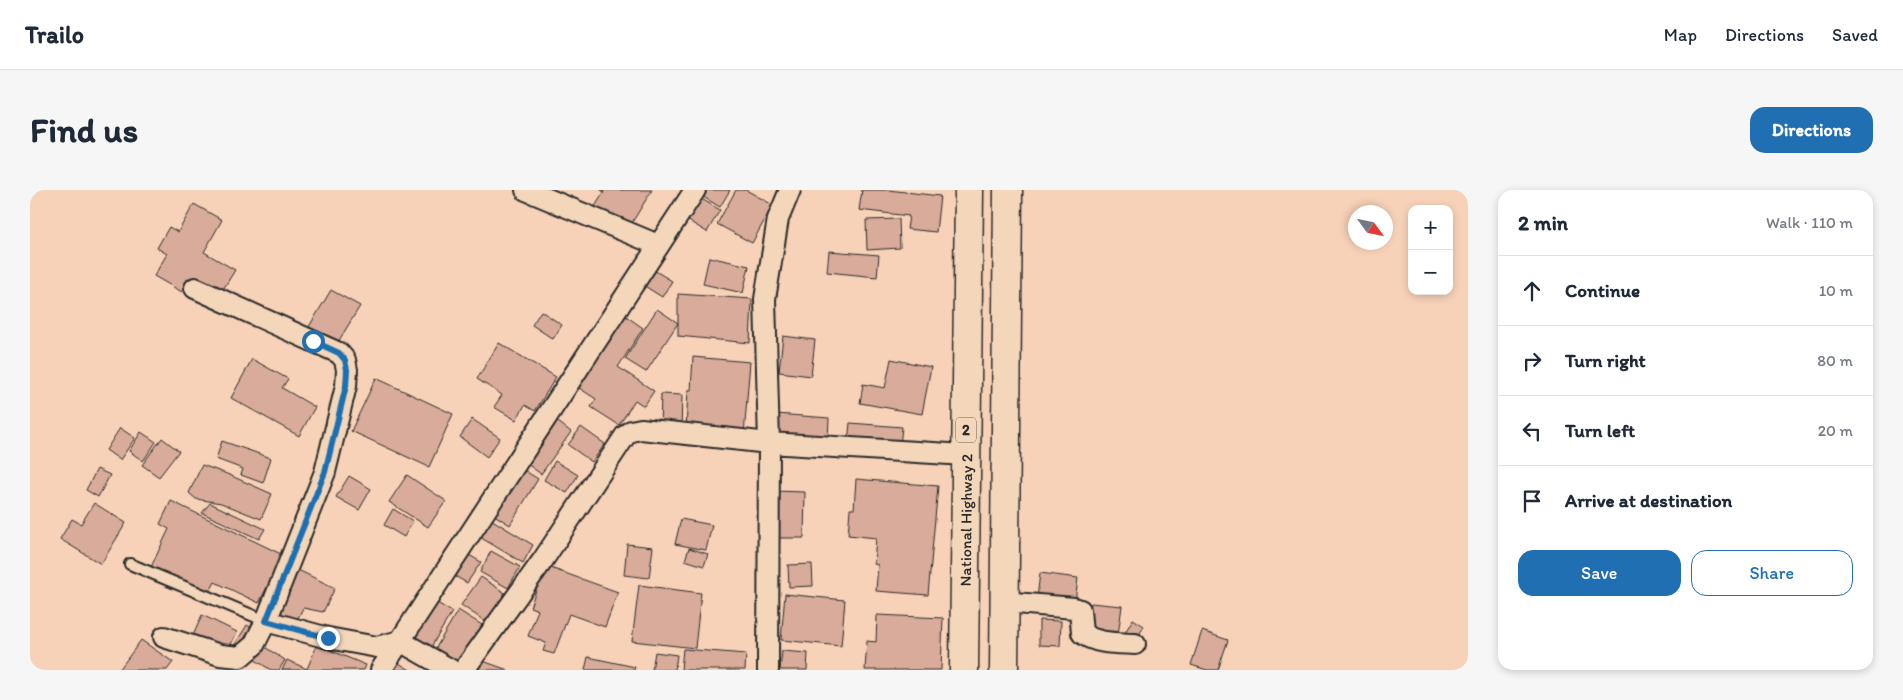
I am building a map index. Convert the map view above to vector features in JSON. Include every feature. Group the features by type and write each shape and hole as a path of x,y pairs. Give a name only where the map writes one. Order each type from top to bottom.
{"highway":[{"name":"National Highway 2","path":"964,670 969,190"},
{"path":"1004,670 1008,190"}],"street":[{"path":"526,190 658,244"},
{"path":"381,670 694,190"},
{"path":"768,670 770,444 765,299 778,219 790,190"},
{"path":"164,637 220,655 240,657 254,645 266,621 325,472 346,386 347,370 345,360 339,353 195,288"},
{"path":"464,670 543,560 625,436 631,431 641,429 770,444 966,455"},
{"path":"1004,602 1074,608 1080,610 1082,633 1087,637 1108,642 1135,644"},
{"path":"266,621 328,638 377,647 400,641 451,670"}],"lane":[{"path":"130,564 266,621"}],"building":[{"path":"601,190 652,190 628,229 594,208 604,192"},
{"path":"702,190 730,190 720,207 700,195"},
{"path":"736,190 746,190 773,205 752,243 717,224"},
{"path":"862,190 888,190 940,196 936,232 907,229 909,216 859,210"},
{"path":"700,198 720,210 707,232 687,220"},
{"path":"194,204 222,220 204,252 235,270 219,296 190,279 182,292 154,276 167,254 157,248 169,227 178,232"},
{"path":"899,219 900,248 867,250 866,220"},
{"path":"829,251 879,255 877,277 827,272"},
{"path":"709,257 749,266 743,293 703,284"},
{"path":"652,269 672,281 662,297 643,285"},
{"path":"331,290 360,306 335,347 307,330"},
{"path":"678,294 752,299 750,343 678,336"},
{"path":"657,309 678,323 646,372 625,359"},
{"path":"541,311 562,325 553,339 532,325"},
{"path":"623,314 643,328 618,367 654,391 644,406 635,400 619,425 591,407 596,399 576,386"},
{"path":"783,336 815,340 811,376 779,372"},
{"path":"499,343 556,377 535,411 525,405 516,420 494,407 502,395 477,379"},
{"path":"693,357 750,362 744,435 686,430 688,390 691,390"},
{"path":"252,359 288,379 282,388 315,407 299,436 231,398"},
{"path":"891,359 931,367 922,414 860,403 863,384 885,388"},
{"path":"376,378 453,414 429,467 351,431"},
{"path":"661,394 682,395 681,431 660,430"},
{"path":"776,414 829,418 828,441 774,438"},
{"path":"553,418 571,432 541,474 523,461"},
{"path":"472,419 500,438 487,457 460,437"},
{"path":"850,423 902,427 900,446 848,442"},
{"path":"581,427 605,444 592,462 568,445"},
{"path":"120,428 135,438 120,460 106,450"},
{"path":"141,432 156,442 143,461 129,451"},
{"path":"162,438 179,451 159,477 142,465"},
{"path":"222,441 271,458 263,483 241,475 243,469 216,459"},
{"path":"555,461 578,475 567,493 544,480"},
{"path":"202,465 272,494 261,519 221,503 196,499 189,493"},
{"path":"519,467 538,479 510,525 491,513"},
{"path":"97,469 110,475 98,497 86,490"},
{"path":"407,475 446,501 428,527 389,502"},
{"path":"349,476 371,489 359,510 336,497"},
{"path":"856,479 938,486 928,595 876,591 878,565 874,564 876,538 848,535 850,509 854,509"},
{"path":"774,491 805,492 804,538 774,538"},
{"path":"171,501 283,555 259,603 215,582 208,595 151,567 169,529 160,524"},
{"path":"94,503 126,523 101,564 60,539 72,519 81,524"},
{"path":"210,503 265,529 259,539 202,513"},
{"path":"393,509 413,521 404,537 384,525"},
{"path":"489,518 533,545 523,563 478,536"},
{"path":"681,519 712,525 706,550 675,544"},
{"path":"627,544 653,547 649,578 624,575"},
{"path":"689,548 708,554 704,566 685,560"},
{"path":"491,551 520,567 508,588 480,572"},
{"path":"464,552 481,562 467,583 451,574"},
{"path":"812,564 813,586 789,587 788,565"},
{"path":"545,566 618,592 605,627 569,614 554,654 543,651 546,643 528,636 538,610 530,607"},
{"path":"296,569 335,588 323,612 303,608 296,622 275,612"},
{"path":"1040,573 1078,578 1075,602 1037,598"},
{"path":"481,577 508,595 489,624 461,605"},
{"path":"639,585 701,593 695,648 632,641"},
{"path":"785,594 845,600 841,646 781,640"},
{"path":"431,599 452,612 431,647 410,635"},
{"path":"1091,603 1122,606 1118,635 1088,632"},
{"path":"458,610 482,625 457,665 434,651"},
{"path":"202,615 237,632 226,654 192,638"},
{"path":"877,615 943,618 941,670 865,670 867,641 876,642"},
{"path":"1133,619 1144,626 1135,642 1123,636"},
{"path":"1039,620 1061,621 1060,646 1039,645"},
{"path":"247,625 256,631 242,654 232,649"},
{"path":"1202,631 1228,640 1218,670 1207,670 1191,665"},
{"path":"141,640 173,662 167,670 119,670"},
{"path":"260,644 285,660 279,670 271,670 252,658"},
{"path":"317,645 366,665 364,670 282,670 287,660 307,669"},
{"path":"683,649 746,654 745,670 681,670"},
{"path":"782,651 808,653 807,670 780,670"},
{"path":"655,652 677,655 675,670 652,670"},
{"path":"588,657 635,667 634,670 585,670"},
{"path":"394,660 410,670 387,670"},
{"path":"480,660 508,670 477,670"}],"route":[{"path":"313,341 339,353 345,360 347,370 346,386 325,472 266,621 328,638"}]}
